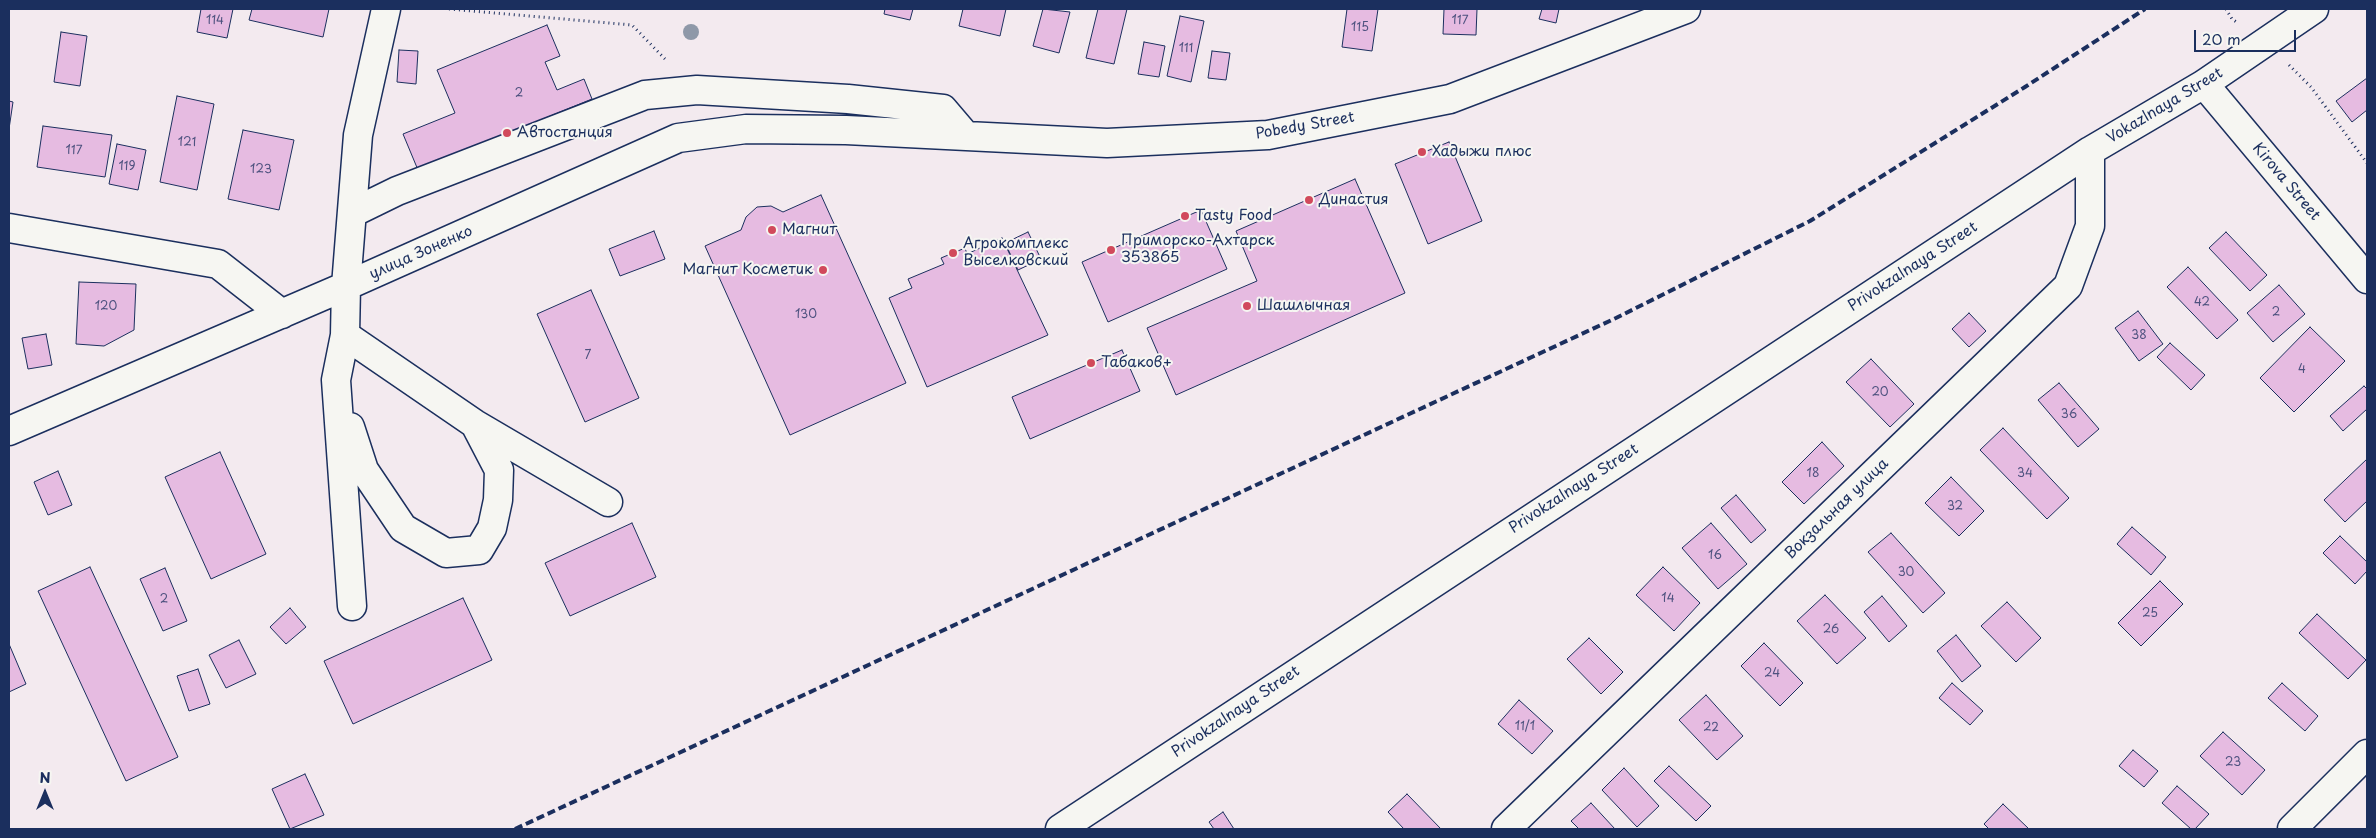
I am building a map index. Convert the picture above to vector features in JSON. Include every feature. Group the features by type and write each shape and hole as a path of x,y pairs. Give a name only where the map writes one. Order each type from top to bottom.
{"street":[{"path":"352,606 336,380 345,335 346,286 358,135 386,9"},
{"name":"Pobedy Street","path":"846,130 1107,143 1268,135 1450,99 1686,9"},
{"name":"Vokazlnaya Street","path":"2090,151 2204,84 2314,9"},
{"name":"Kirova Street","path":"2204,84 2367,279"},
{"path":"352,213 396,191 645,95 697,90 848,99 943,109 966,136"},
{"name":"улица Зоненко","path":"9,431 346,286 678,138 746,129 846,130"},
{"name":"Privokzalnaya Street","path":"1060,829 1240,708 2090,151"},
{"name":"Вокзальная улица","path":"1506,829 2068,286 2090,226 2090,151"},
{"path":"9,228 218,264 282,314"},
{"path":"345,335 475,424 608,502"},
{"path":"336,380 364,470 403,528 446,553 478,550 492,528 498,500 499,470 475,424"},
{"path":"2292,829 2367,754"}],"path":[{"path":"449,9 632,25 673,68"},
{"path":"2226,9 2232,19 2266,41 2310,87 2367,163"}],"building":[{"path":"201,9 233,9 227,38 197,32"},
{"path":"252,9 329,9 323,37 249,20"},
{"path":"885,9 913,9 910,20 884,14"},
{"path":"963,9 1006,9 1000,36 959,26"},
{"path":"1043,9 1070,12 1059,53 1033,46"},
{"path":"1098,9 1127,9 1114,64 1086,58"},
{"path":"1347,9 1378,9 1372,51 1342,47"},
{"path":"1444,9 1477,9 1476,35 1443,34"},
{"path":"1542,9 1559,9 1556,23 1539,19"},
{"path":"1180,16 1204,21 1191,82 1167,76"},
{"path":"547,25 560,56 545,62 557,90 584,79 592,99 418,170 403,134 455,113 437,70"},
{"path":"61,32 87,36 80,86 54,82"},
{"path":"1144,42 1165,46 1159,77 1138,74"},
{"path":"399,50 418,51 416,84 397,82"},
{"path":"1212,51 1230,53 1226,80 1208,78"},
{"path":"2367,78 2367,110 2352,122 2336,101"},
{"path":"177,96 214,104 197,190 160,182"},
{"path":"9,101 13,102 9,129"},
{"path":"43,126 112,135 105,177 37,167"},
{"path":"243,130 294,140 279,210 228,199"},
{"path":"1449,142 1482,221 1428,244 1395,164"},
{"path":"117,144 146,150 138,190 109,184"},
{"path":"1355,179 1405,293 1176,395 1147,328 1257,281 1236,231"},
{"path":"821,195 906,383 790,435 705,246 741,230 746,217 757,207 771,206 783,212"},
{"path":"1201,210 1227,269 1108,322 1082,262"},
{"path":"654,231 665,259 620,276 609,249"},
{"path":"1028,232 1041,259 1018,270 1005,243"},
{"path":"2226,232 2267,275 2250,291 2209,248"},
{"path":"1002,238 1048,335 927,387 889,298 912,288 908,279 944,264 941,258 965,248 967,254"},
{"path":"2188,267 2238,320 2217,339 2167,287"},
{"path":"79,282 136,284 134,330 104,346 76,344"},
{"path":"2279,285 2305,314 2273,342 2247,313"},
{"path":"591,290 639,398 585,422 537,314"},
{"path":"2138,311 2163,344 2139,361 2115,328"},
{"path":"1969,313 1986,331 1969,347 1952,329"},
{"path":"2310,327 2345,361 2294,412 2260,378"},
{"path":"46,334 52,365 28,369 22,338"},
{"path":"2170,343 2205,375 2191,390 2157,357"},
{"path":"1122,350 1140,391 1030,439 1012,397"},
{"path":"1871,359 1914,404 1890,427 1846,382"},
{"path":"2059,383 2099,429 2078,447 2038,400"},
{"path":"2364,386 2367,389 2367,409 2343,431 2330,416"},
{"path":"2003,428 2069,498 2047,519 1980,450"},
{"path":"1822,442 1844,466 1804,504 1782,482"},
{"path":"220,452 266,554 211,579 165,477"},
{"path":"2367,459 2367,501 2345,522 2324,500"},
{"path":"58,471 72,505 48,515 34,482"},
{"path":"1951,477 1984,511 1959,536 1925,503"},
{"path":"1736,495 1766,530 1751,543 1721,508"},
{"path":"632,523 656,577 570,616 545,563"},
{"path":"1711,523 1747,564 1718,589 1682,548"},
{"path":"2132,527 2166,557 2151,575 2117,544"},
{"path":"1891,533 1945,593 1923,613 1868,552"},
{"path":"2340,536 2367,562 2367,571 2355,584 2323,553"},
{"path":"90,567 178,757 126,781 38,591"},
{"path":"1663,567 1700,603 1674,631 1636,595"},
{"path":"165,568 187,621 163,631 140,579"},
{"path":"2160,581 2183,604 2141,646 2118,623"},
{"path":"1825,595 1866,638 1837,664 1797,621"},
{"path":"1882,596 1907,626 1889,642 1864,612"},
{"path":"463,598 492,660 353,724 324,661"},
{"path":"2007,602 2041,638 2016,662 1981,626"},
{"path":"290,608 306,627 286,644 270,627"},
{"path":"2317,614 2366,660 2348,679 2299,633"},
{"path":"1956,635 1981,666 1962,682 1937,651"},
{"path":"1589,638 1623,672 1601,694 1567,659"},
{"path":"239,640 256,674 226,688 209,655"},
{"path":"1764,643 1803,683 1780,706 1741,666"},
{"path":"9,644 26,684 9,692"},
{"path":"198,669 210,704 189,711 177,676"},
{"path":"1952,683 1983,711 1970,725 1939,698"},
{"path":"2282,683 2318,716 2305,731 2268,698"},
{"path":"1706,695 1743,736 1717,760 1679,720"},
{"path":"1519,700 1553,731 1532,754 1498,724"},
{"path":"2223,732 2265,770 2242,795 2200,756"},
{"path":"2133,750 2158,771 2144,787 2119,766"},
{"path":"1669,766 1711,806 1696,821 1654,781"},
{"path":"1624,768 1659,806 1637,827 1602,790"},
{"path":"305,774 324,815 290,829 272,789"},
{"path":"2177,786 2209,814 2195,829 2191,829 2162,803"},
{"path":"1407,794 1441,829 1404,829 1388,812"},
{"path":"1591,803 1615,829 1579,829 1571,821"},
{"path":"2003,804 2029,829 1989,829 1984,824"},
{"path":"1223,812 1234,829 1214,829 1209,822"}],"railway":[{"path":"515,829 1616,318 1810,221 2025,87 2145,9"}],"place":[{"name":"Автостанция","path":"507,133"},
{"name":"Хадыжи плюс","path":"1422,152"},
{"name":"Династия","path":"1309,200"},
{"name":"Tasty Food","path":"1185,216"},
{"name":"Магнит","path":"772,230"},
{"name":"Приморско-Ахтарск 353865","path":"1111,250"},
{"name":"Агрокомплекс Выселковский","path":"953,253"},
{"name":"Магнит Косметик","path":"823,270"},
{"name":"Шашлычная","path":"1247,306"},
{"name":"Табаков+","path":"1091,363"}]}
